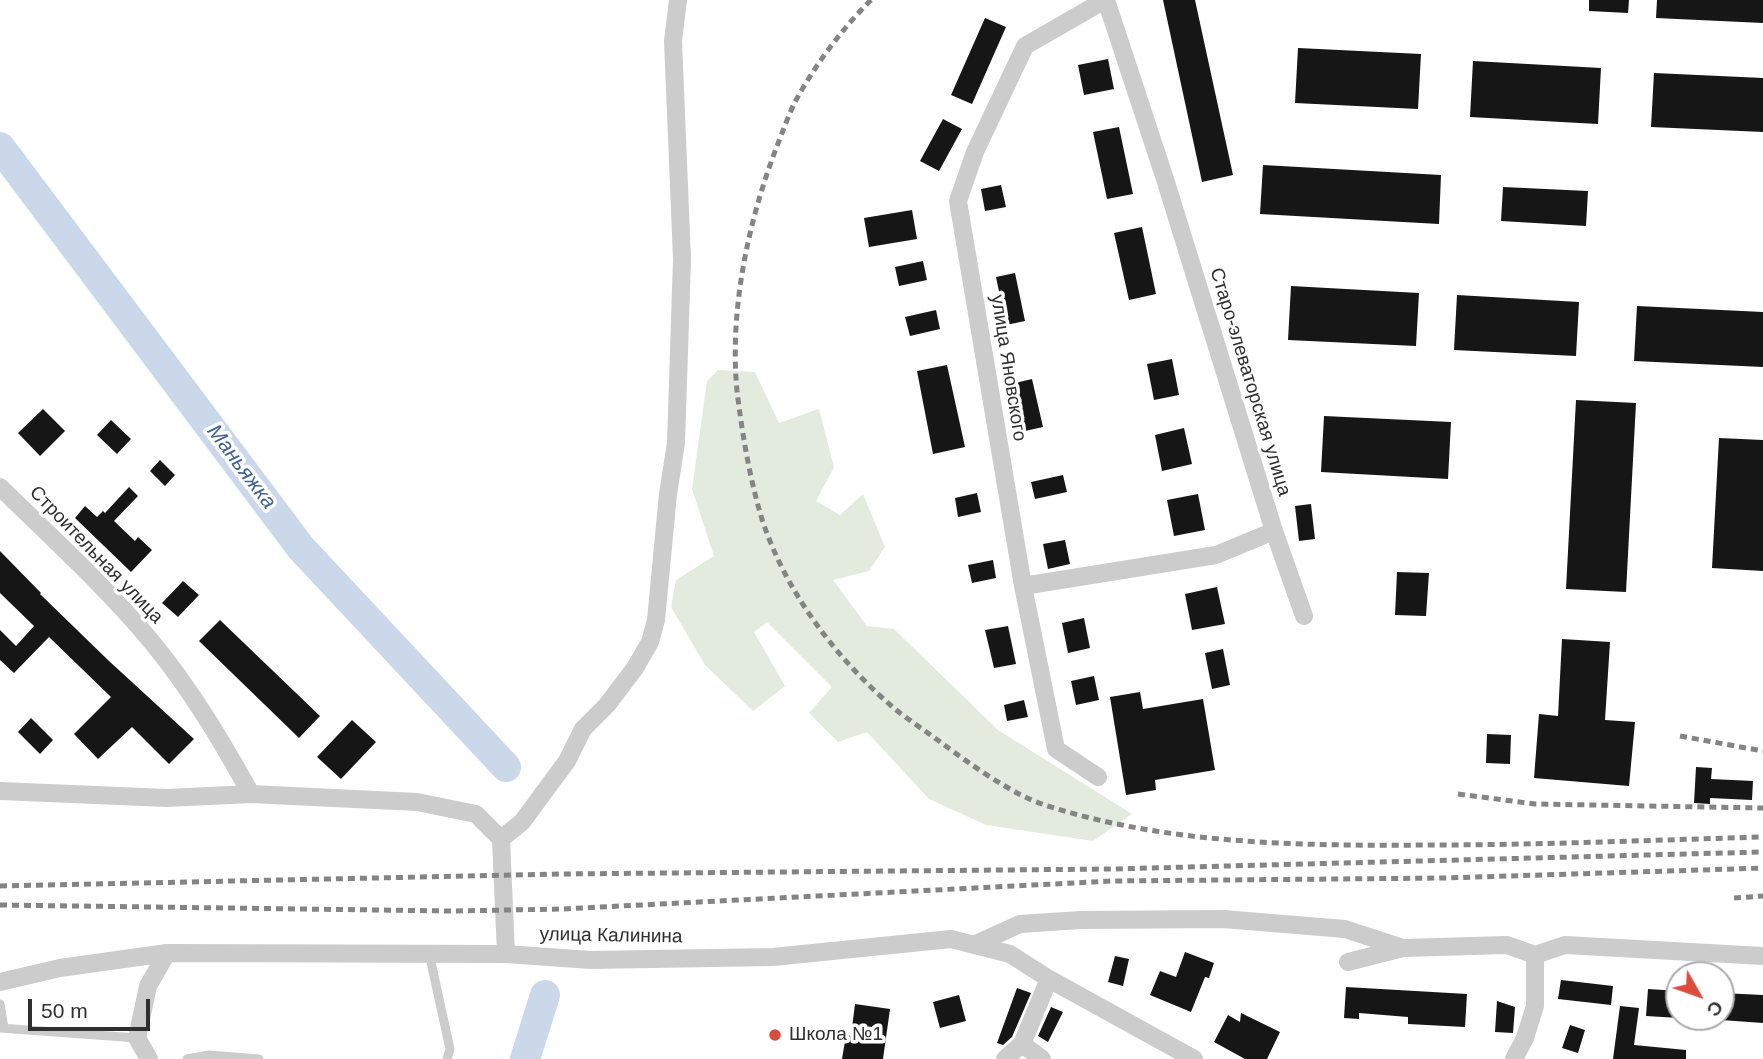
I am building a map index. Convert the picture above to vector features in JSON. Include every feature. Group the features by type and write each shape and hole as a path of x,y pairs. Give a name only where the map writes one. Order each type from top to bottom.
{"street":[{"path":"501,839 522,822 567,761 583,729 607,705 635,668 650,642 656,621 668,494 676,443 682,259 673,41 678,0"},
{"name":"Старо-элеваторская улица","path":"1105,0 1165,179 1274,531 1304,616"},
{"name":"улица Яновского","path":"1098,777 1056,749 1023,586 958,201 975,152 1025,46 1105,0"},
{"name":"Строительная улица","path":"0,488 108,592 151,641 187,687 226,748 251,794"},
{"path":"1023,586 1216,555 1274,531"},
{"path":"0,791 167,798 251,794 417,802 476,814 501,839 506,954"},
{"path":"976,944 1020,925 1081,920 1223,919 1345,929 1403,948"},
{"name":"улица Калинина","path":"0,982 60,968 167,953 506,954 591,960 773,957 951,939 1010,954 1049,979 1194,1059"},
{"path":"1348,961 1403,948 1507,945 1535,955 1565,945 1763,957"},
{"path":"149,1059 137,1038 148,986 167,953"},
{"path":"1514,1059 1525,1038 1535,1006 1535,955"},
{"path":"1005,1059 1022,1044 1049,979"},
{"path":"1022,1044 1042,1059"}],"lane":[{"path":"429,953 450,1049 447,1059"},
{"path":"0,1004 2,1028 137,1038"},
{"path":"187,1059 209,1055 259,1059"}],"shaded area":[{"path":"718,370 755,372 779,423 819,409 834,467 816,501 840,515 863,494 885,547 869,571 833,580 867,626 894,629 998,730 1132,814 1093,841 986,825 929,799 867,732 838,742 809,713 832,687 767,622 754,632 785,686 753,711 705,665 671,607 676,580 714,556 692,489 707,381"}],"building":[{"path":"1163,0 1195,0 1233,175 1202,182"},
{"path":"1589,0 1629,0 1628,13 1589,11"},
{"path":"1657,0 1763,0 1763,23 1656,18"},
{"path":"985,18 1006,27 972,104 951,95"},
{"path":"1298,48 1421,54 1418,109 1295,103"},
{"path":"1108,59 1114,89 1084,95 1078,65"},
{"path":"1473,61 1601,68 1598,124 1470,117"},
{"path":"1654,73 1763,78 1763,132 1651,127"},
{"path":"943,119 962,129 939,171 920,161"},
{"path":"1119,127 1133,194 1107,199 1093,132"},
{"path":"1263,165 1441,175 1439,224 1260,214"},
{"path":"1001,185 1006,207 985,211 981,189"},
{"path":"1503,187 1588,191 1586,226 1501,221"},
{"path":"912,210 917,239 869,247 864,218"},
{"path":"1142,227 1156,294 1129,300 1114,233"},
{"path":"923,261 927,280 899,286 895,267"},
{"path":"1015,273 1025,321 1006,325 996,277"},
{"path":"1291,286 1419,293 1416,346 1288,340"},
{"path":"1457,295 1579,302 1576,356 1454,350"},
{"path":"1637,306 1763,312 1763,367 1634,361"},
{"path":"936,310 940,329 910,336 905,317"},
{"path":"1172,359 1179,395 1154,400 1147,364"},
{"path":"947,365 965,447 933,454 917,371"},
{"path":"1032,379 1043,427 1025,431 1015,383"},
{"path":"1576,400 1636,403 1626,592 1566,589"},
{"path":"43,409 65,431 40,456 18,433"},
{"path":"1324,416 1451,422 1448,479 1321,472"},
{"path":"111,420 131,439 117,454 97,435"},
{"path":"1184,428 1192,464 1162,471 1155,435"},
{"path":"1719,438 1763,440 1763,571 1712,568"},
{"path":"160,460 175,475 165,486 150,471"},
{"path":"1063,475 1067,492 1035,499 1031,482"},
{"path":"129,487 138,496 114,521 135,541 138,537 152,550 131,572 75,518 85,506 97,517 103,511 105,513"},
{"path":"977,493 981,512 958,517 955,498"},
{"path":"1198,494 1205,530 1174,536 1167,500"},
{"path":"1311,504 1315,539 1299,541 1295,506"},
{"path":"1065,540 1070,564 1048,569 1043,544"},
{"path":"0,551 109,661 194,739 169,764 132,727 98,759 74,734 111,697 49,637 14,673 0,660 0,630 16,646 34,626 0,593"},
{"path":"993,560 996,578 972,583 968,565"},
{"path":"1397,572 1429,573 1426,616 1395,615"},
{"path":"183,581 199,595 178,617 162,603"},
{"path":"1217,587 1225,624 1192,630 1185,594"},
{"path":"1084,618 1090,648 1068,653 1062,623"},
{"path":"220,620 320,716 299,738 199,641"},
{"path":"1008,626 1016,664 994,668 985,630"},
{"path":"1562,639 1610,642 1605,720 1635,722 1629,786 1534,778 1539,714 1558,716"},
{"path":"1223,649 1230,685 1212,689 1205,653"},
{"path":"1094,676 1099,700 1076,705 1071,681"},
{"path":"1140,692 1143,709 1203,699 1215,770 1155,780 1156,790 1126,795 1110,697"},
{"path":"1024,700 1028,717 1007,721 1004,705"},
{"path":"31,718 53,740 40,754 18,732"},
{"path":"352,720 376,742 341,779 317,757"},
{"path":"1487,734 1511,735 1510,764 1486,763"},
{"path":"1696,767 1712,768 1711,779 1753,781 1752,800 1710,798 1710,804 1694,803"},
{"path":"1185,952 1214,963 1209,978 1205,977 1191,1012 1150,995 1160,971 1176,977"},
{"path":"1115,956 1129,959 1123,986 1108,982"},
{"path":"1561,980 1613,986 1611,1005 1558,999"},
{"path":"1346,987 1467,994 1465,1027 1408,1024 1408,1017 1359,1013 1359,1019 1344,1018"},
{"path":"1017,988 1031,993 1012,1037 1003,1045 997,1043"},
{"path":"1648,989 1665,990 1665,1017 1646,1016"},
{"path":"1735,994 1763,995 1763,1023 1735,1021"},
{"path":"959,995 966,1021 940,1028 933,1002"},
{"path":"1497,1001 1515,1007 1513,1033 1495,1032"},
{"path":"855,1004 890,1009 883,1059 842,1059 846,1035 851,1036"},
{"path":"1620,1006 1639,1008 1634,1045 1686,1050 1686,1059 1613,1059"},
{"path":"1051,1007 1063,1012 1048,1042 1038,1036"},
{"path":"1241,1013 1280,1032 1267,1059 1245,1059 1214,1042 1228,1015 1240,1022"},
{"path":"1570,1025 1585,1030 1578,1053 1562,1048"}],"waterway":[{"name":"Маньяжка","path":"0,147 301,548 506,767"},
{"name":"Маньяжка","path":"525,1059 545,995"}],"railway":[{"path":"871,0 829,48 811,75 795,102 768,170 750,232 744,264 735,360 746,453 761,516 771,543 783,570 814,622 873,689 966,761 1019,794 1045,805 1139,828 1236,840 1335,845 1515,844 1763,837"},
{"path":"1680,736 1763,751"},
{"path":"1458,794 1535,804 1763,808"},
{"path":"0,886 561,874 1112,869 1763,852"},
{"path":"0,905 453,911 562,909 1112,881 1445,878 1763,868"},
{"path":"1734,898 1763,896"}],"place":[{"name":"Школа №1","path":"775,1035"}]}
